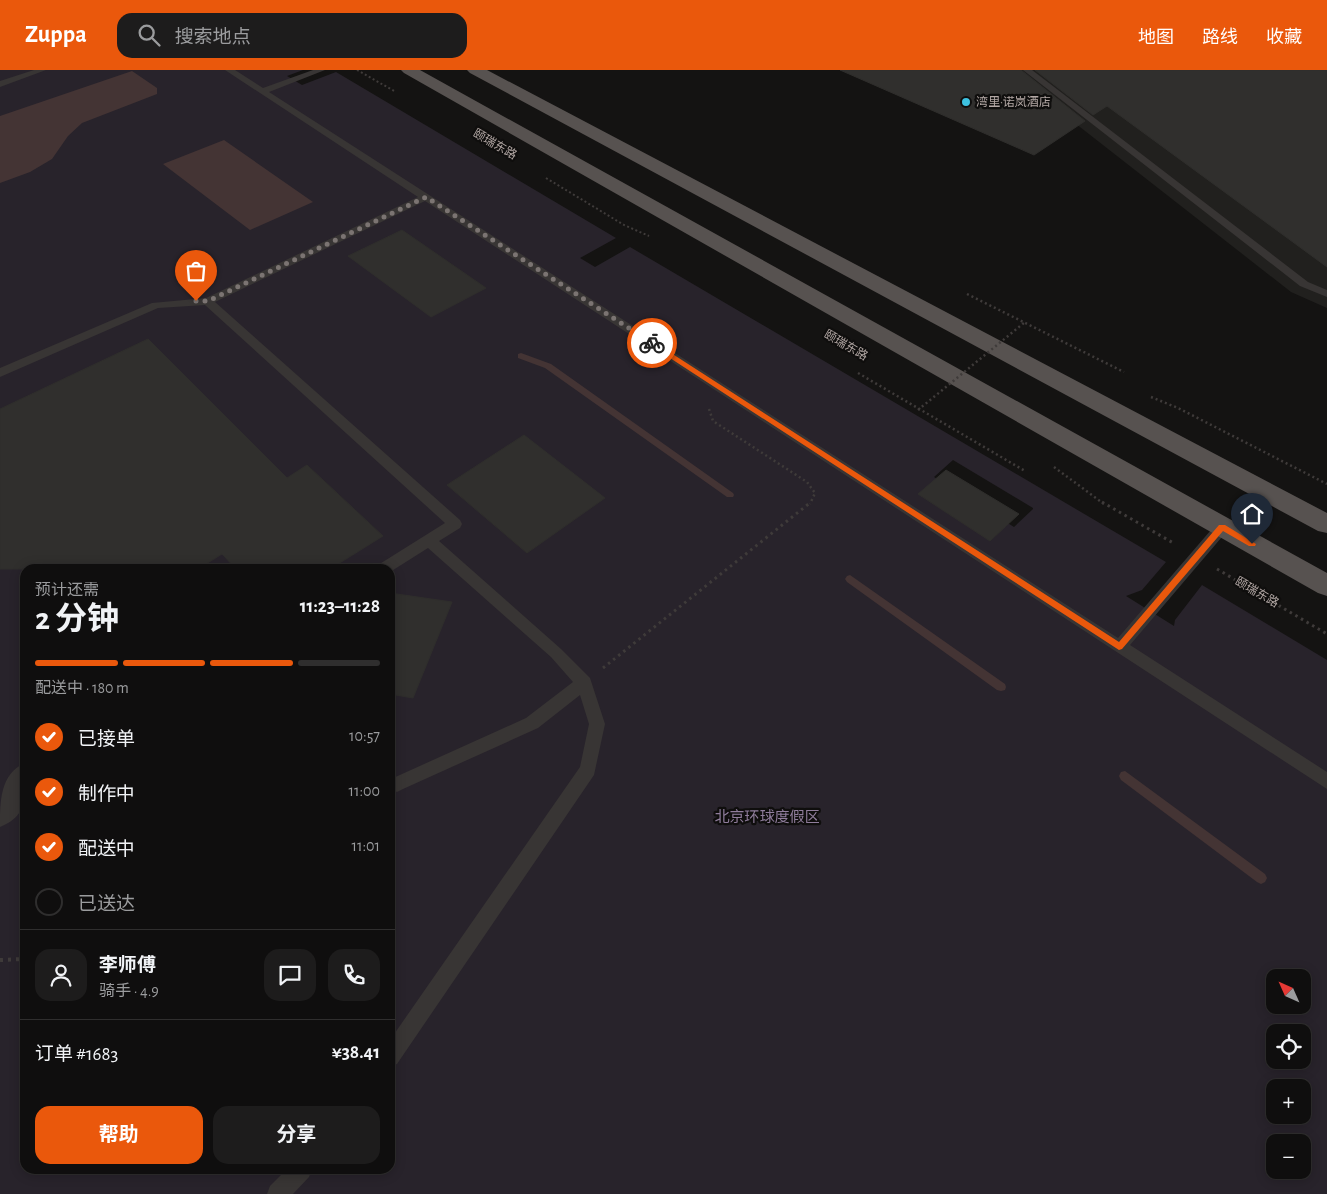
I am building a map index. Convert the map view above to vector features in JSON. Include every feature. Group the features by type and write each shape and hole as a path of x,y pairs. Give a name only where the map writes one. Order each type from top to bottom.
{"main road":[{"name":"颐瑞东路","path":"409,70 1327,586"},
{"path":"475,70 1327,524"}],"street":[{"path":"0,812 20,786"}],"lane":[{"path":"0,84 42,70"},
{"path":"229,70 1327,781"},
{"path":"262,92 321,70"},
{"path":"1026,70 1304,284 1327,294"},
{"path":"0,373 156,305 208,301 426,197"},
{"path":"208,301 455,524 391,564"},
{"path":"1119,647 1222,527"},
{"path":"395,1050 588,770 597,724 584,683 556,654 429,540"},
{"path":"396,784 532,723 584,683"},
{"path":"278,1194 296,1174"}],"path":[{"path":"357,70 387,88 402,94"},
{"path":"542,175 624,225 651,237"},
{"path":"967,294 1124,372"},
{"path":"918,410 1025,322"},
{"path":"858,373 918,410 1025,470"},
{"path":"928,393 936,398"},
{"path":"584,683 812,503 815,493 807,482 714,421 706,404"},
{"name":"颐瑞东路","path":"1048,462 1104,504 1327,634"},
{"path":"0,960 20,959"}],"shaded area":[{"path":"1007,70 1327,70 1327,308 1291,292"},
{"path":"132,71 157,88 157,94 82,123 68,136 52,159 30,172 0,183 0,116"},
{"path":"224,140 313,202 250,230 163,164"}],"green space":[{"name":"北京环球度假区","path":"0,70 303,70 287,76 302,85 336,72 616,238 580,258 595,267 630,247 1166,562 1142,590 1126,596 1174,626 1175,620 1202,585 1327,660 1327,1194 0,1194","holes":["953,460 1033,508 1014,527 934,477"]}],"building":[{"name":"湾里·诺岚酒店","path":"840,70 1021,70 1085,121 1034,155"},
{"path":"1035,70 1327,70 1327,267 1107,106 1093,115"},
{"path":"402,230 486,288 431,317 348,256"},
{"path":"148,339 287,478 307,465 383,536 338,564 231,564 222,554 206,564 20,564 20,569 0,569 0,409"},
{"path":"524,435 605,498 527,553 447,485"},
{"path":"946,470 1019,514 990,541 918,494"},
{"path":"395,594 452,602 413,698 395,695"}],"waterway":[{"path":"521,356 548,366 730,495"},
{"path":"850,579 1001,687"},
{"path":"1125,776 1261,878"}],"way so far":[{"path":"196,301 208,301 426,197 652,343"}],"place":[{"name":"湾里·诺岚酒店","path":"966,102"}],"route":[{"path":"652,343 1119,647 1222,527 1252,544"}]}
